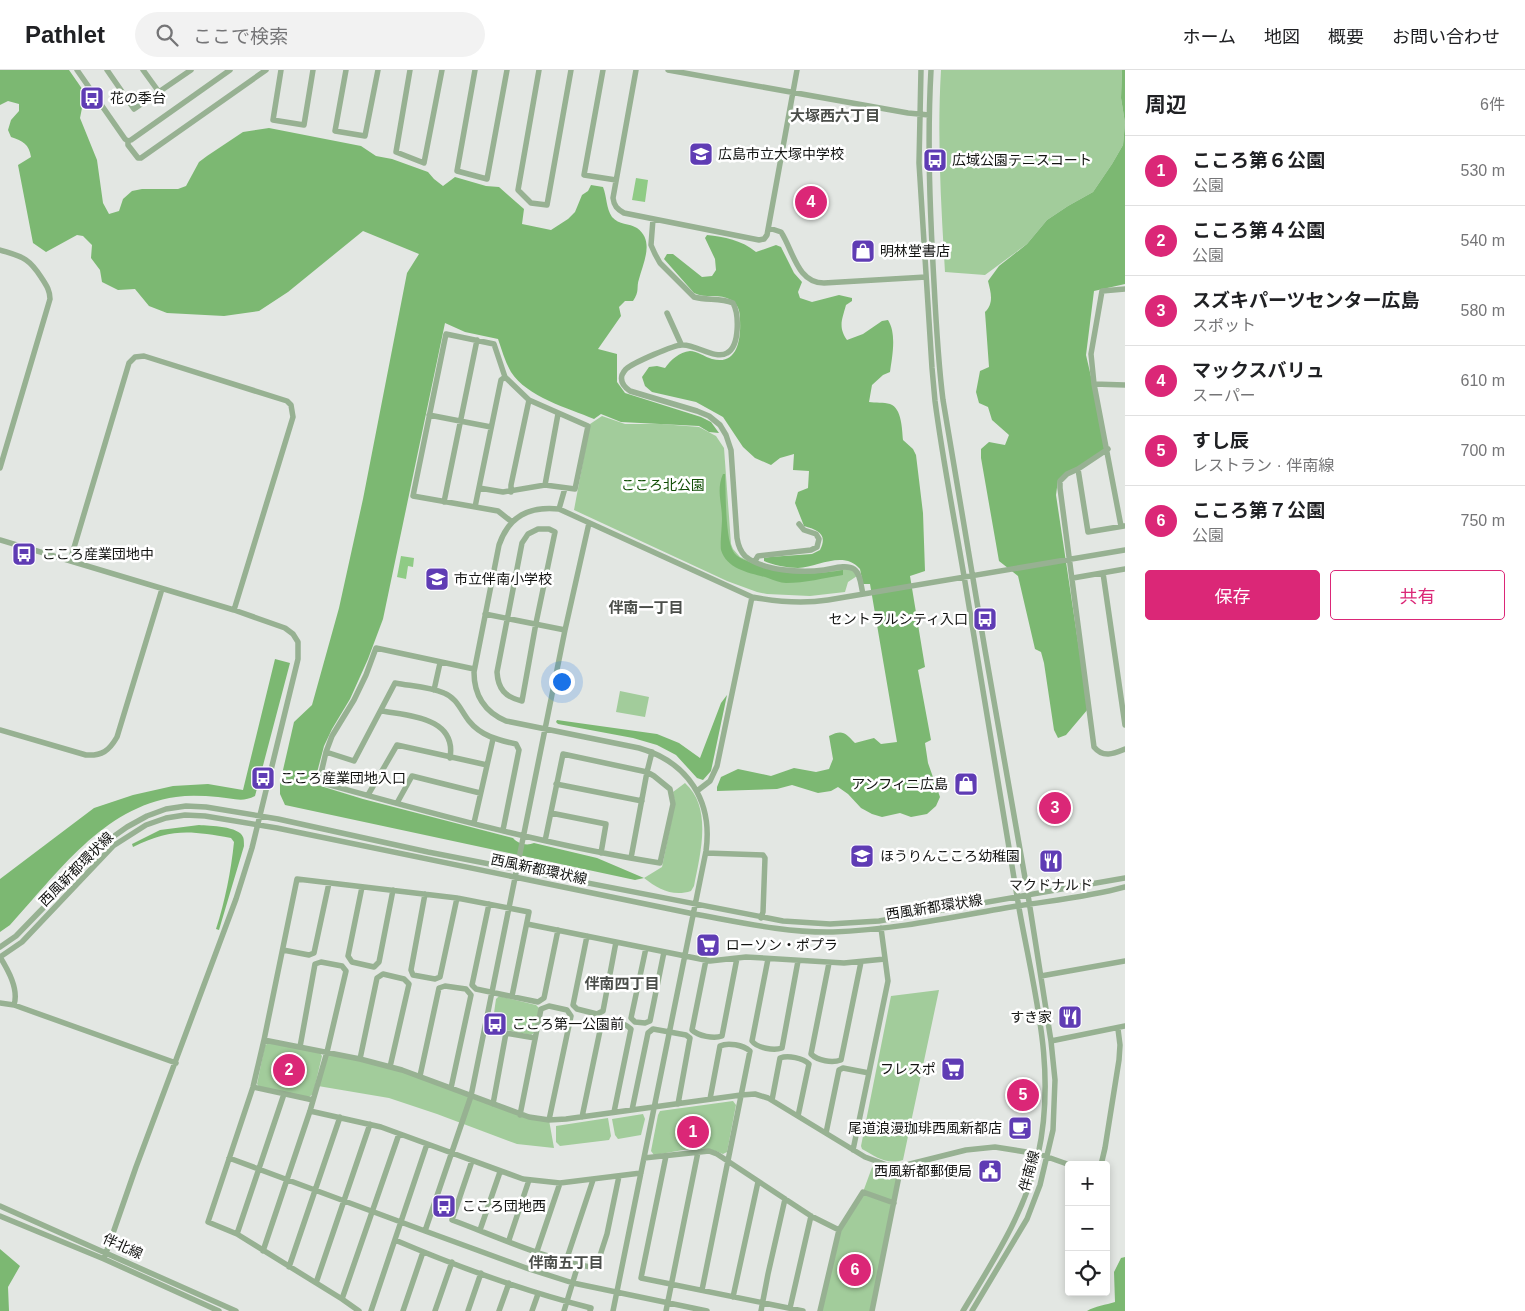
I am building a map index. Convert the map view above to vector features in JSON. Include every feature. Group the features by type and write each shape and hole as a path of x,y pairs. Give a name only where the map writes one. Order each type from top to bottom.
{"street":[{"path":"77,70 138,158 142,158 263,71"},
{"path":"107,70 134,110 186,71"},
{"path":"143,70 159,92"},
{"path":"128,141 228,70"},
{"path":"281,70 273,120 304,125 313,70"},
{"path":"346,70 335,131 366,136 378,70"},
{"path":"410,70 396,152 424,163 442,70"},
{"path":"475,70 457,171 487,179 507,70"},
{"path":"539,70 518,190 531,203 546,205 571,70"},
{"path":"603,70 584,175 616,180"},
{"path":"636,70 613,198 614,205 624,213 759,240 764,239 767,235 797,70"},
{"path":"668,70 919,114 929,114"},
{"name":"伴南線","path":"921,70 919,163 932,368 938,418 1019,906 1044,1042 1046,1097 1039,1154 1030,1184 1010,1234 963,1311"},
{"name":"伴南線","path":"931,70 929,201 942,400 984,650 1030,904 1051,1040 1055,1080 1053,1130 1040,1185 1027,1218 972,1311"},
{"path":"653,219 651,245 660,262 694,297 725,300 733,303 737,316 736,340 733,348 727,354 711,354 698,348 681,344 625,369 622,376 624,387 630,391 697,411 709,416 720,425 726,435 730,450 737,538 739,548 744,555 778,569 802,572 844,567 852,568 858,573 863,594"},
{"path":"768,228 777,229 781,232 800,270 806,277 815,282 824,284 926,277"},
{"path":"0,250 29,260 50,292 50,299 0,468"},
{"path":"1078,469 1088,532 1123,526 1094,384 1091,354 1102,291 1125,289"},
{"path":"667,314 681,344"},
{"path":"479,488 503,492 545,485 575,489 588,426 529,400 505,377 494,344 446,334 413,496 498,511 512,522"},
{"path":"444,502 477,340"},
{"path":"70,561 129,363 135,357 144,356 287,401 291,405 293,416 234,610"},
{"path":"475,507 501,380 505,377"},
{"path":"1094,384 1125,385"},
{"path":"511,492 529,400"},
{"path":"545,485 558,414"},
{"path":"429,415 491,427"},
{"path":"1108,449 1060,480 1066,560 1073,578 1094,747 1098,752 1106,755 1112,755 1125,749"},
{"path":"559,509 565,488"},
{"path":"613,1311 706,853 708,840 707,820 703,804 691,781 676,766 652,752 506,721 488,710 477,693 474,669 502,536 512,522 530,511 547,508 559,509 752,596 798,603 818,602 1125,550"},
{"path":"425,1231 471,1096 565,630 589,523"},
{"path":"755,561 758,556 811,550 817,547 819,539 816,534 804,530 799,524"},
{"path":"538,529 549,529 555,532 536,623 522,701 512,699 503,693 498,683 497,672 522,544 528,534 538,529"},
{"path":"0,540 234,610 285,628 294,634 298,642 299,650 252,848 236,899 136,1167 104,1259"},
{"path":"1073,578 1125,569"},
{"path":"1103,573 1125,725"},
{"path":"0,730 86,755 96,756 111,747 117,737 162,588"},
{"path":"697,791 710,781 717,766 752,596"},
{"path":"485,614 565,630"},
{"path":"474,669 376,648 366,676 332,736 319,782 503,830 524,839 545,841 660,863 673,804 670,789 647,772 563,754 545,841"},
{"path":"434,690 440,663"},
{"path":"326,752 354,761 382,711 395,683 445,693 455,700 469,721 479,731 493,739 516,744 519,750 503,830"},
{"path":"382,711 438,724 444,731 448,741 451,752 450,758"},
{"path":"474,823 493,739"},
{"path":"368,796 397,744 486,765"},
{"path":"631,858 652,752"},
{"path":"398,804 412,776 480,793"},
{"path":"556,784 642,801"},
{"name":"西風新都環状線","path":"0,948 16,936 110,839 147,816 186,806 206,806 259,816 783,921 830,924 879,922 1125,878"},
{"path":"551,813 606,824 601,853"},
{"name":"西風新都環状線","path":"0,957 22,942 113,846 146,825 166,818 185,815 257,824 694,914 786,929 832,932 881,928 1125,887"},
{"path":"706,853 763,855 766,858 761,918"},
{"path":"359,1311 236,1234 208,1222 253,1088 297,879 457,898 489,904 510,904 530,912 512,996"},
{"path":"282,950 309,955 314,953 329,883"},
{"path":"362,886 348,956 352,962 374,967 379,962 393,890"},
{"path":"425,894 411,970 413,975 435,979 440,977 457,898"},
{"path":"489,904 472,985 476,989 538,1002 544,998 558,930"},
{"path":"527,924 716,961 737,958 829,964 885,959"},
{"path":"854,1150 888,981 881,928"},
{"path":"587,936 573,1005 577,1009 597,1014 603,1011 616,942"},
{"path":"646,948 632,1018 635,1022 645,1023 650,1021 664,952"},
{"path":"0,957 12,981 16,998 14,1004"},
{"path":"706,960 692,1030 695,1033 717,1038 722,1036 737,958"},
{"path":"768,959 752,1041 755,1045 777,1050 782,1048 798,961"},
{"path":"1041,976 1125,961"},
{"path":"263,1251 328,1052 346,970 342,966 321,962 315,964 300,1047"},
{"path":"829,964 811,1054 816,1059 836,1062 841,1060 861,962"},
{"path":"360,1059 377,978 383,974 404,979 408,984 390,1067"},
{"path":"420,1076 439,988 445,986 466,989 471,995 451,1088"},
{"path":"0,1003 14,1004 176,1063"},
{"path":"520,1115 541,1009 549,1006 567,1010 572,1016 549,1120"},
{"path":"582,1117 602,1021 608,1020 625,1024 631,1029 614,1112"},
{"path":"1051,1040 1118,1029 1125,1026"},
{"path":"632,1110 648,1032 653,1029 686,1035 690,1039 678,1104"},
{"path":"1102,1161 1119,1060 1118,1029"},
{"path":"493,1104 506,1033 535,1038"},
{"path":"264,1040 328,1052 390,1067 420,1076 520,1115 549,1120 741,1094 756,1094 772,1100 879,1164 901,1166 980,1148 1009,1148 1039,1154 1065,1163"},
{"path":"702,1290 750,1051 746,1048 725,1043 720,1046 710,1099"},
{"path":"772,1100 780,1058 785,1056 806,1060 809,1064 798,1116"},
{"path":"826,1133 839,1070 844,1068 869,1073"},
{"path":"253,1088 313,1100"},
{"path":"236,1234 284,1094"},
{"path":"310,1111 370,1124 500,1172 529,1180 560,1183 641,1173"},
{"path":"289,1267 340,1117"},
{"path":"316,1283 370,1124"},
{"path":"342,1299 399,1134"},
{"path":"371,1311 427,1144"},
{"path":"644,1158 709,1151 728,1159 758,1182 812,1216 839,1230"},
{"path":"666,1311 698,1152"},
{"path":"666,1156 641,1278 804,1311"},
{"path":"229,1158 529,1269 573,1283 707,1311"},
{"path":"472,1161 452,1220 537,1252 578,1265 596,1268 607,1234 619,1176"},
{"path":"872,1311 901,1166"},
{"path":"480,1230 500,1172"},
{"path":"508,1240 529,1180"},
{"path":"566,1261 593,1180"},
{"path":"733,1296 758,1182"},
{"path":"537,1252 560,1183"},
{"path":"820,1311 839,1230 863,1192 894,1203"},
{"path":"761,1311 785,1199"},
{"name":"伴北線","path":"0,1206 236,1311"},
{"name":"伴北線","path":"0,1216 104,1259 219,1311"},
{"path":"790,1308 812,1216"},
{"path":"395,1240 538,1294 591,1308 590,1311"},
{"path":"403,1311 423,1252"},
{"path":"435,1311 452,1262"},
{"path":"564,1311 578,1265"},
{"path":"468,1311 481,1273"},
{"path":"499,1311 509,1283"},
{"path":"532,1311 538,1294"}],"green space":[{"path":"941,70 1122,70 1121,98 1125,123 1123,145 1112,164 1093,192 1047,220 1027,244 985,275 945,272 939,146"},
{"name":"こころ北公園","path":"602,416 625,424 699,427 716,436 724,448 731,544 740,557 778,571 847,569 854,571 857,576 848,582 845,592 810,596 757,592 727,581 574,510 590,424"},
{"path":"620,691 649,697 645,717 616,712"},
{"path":"685,783 694,793 699,805 702,818 702,832 694,886 691,891 678,893 660,889 644,878 662,867 675,803 673,792"},
{"path":"939,990 903,1160 887,1161 872,1155 862,1149 861,1146 891,996"},
{"path":"499,996 536,1005 539,1008 534,1033 531,1035 492,1027 496,999"},
{"path":"269,1043 320,1053 322,1056 313,1094 309,1097 260,1088 257,1084 265,1045"},
{"path":"327,1052 400,1069 517,1114 549,1120 554,1148 517,1144 389,1098 318,1086"},
{"path":"733,1101 736,1105 727,1152 723,1154 707,1149 698,1149 654,1155 651,1151 660,1111"},
{"path":"643,1114 645,1119 641,1135 618,1139 615,1135 612,1119"},
{"path":"608,1118 611,1136 609,1140 560,1146 556,1142 556,1126"},
{"path":"874,1162 901,1166 872,1311 821,1311 839,1230 863,1192"}],"shaded area":[{"path":"0,70 69,70 85,93 80,118 97,160 103,203 109,214 119,211 123,199 132,191 142,189 178,189 186,186 199,162 207,156 243,132 269,128 361,146 376,156 392,159 428,172 443,186 455,177 486,186 499,187 524,209 522,224 551,230 575,212 582,195 588,191 591,185 603,187 612,217 637,228 642,233 647,246 636,295 633,301 625,301 619,307 621,316 598,349 617,354 617,382 625,393 701,417 711,422 719,433 709,432 699,426 621,422 601,414 594,419 561,406 537,395 518,381 505,360 498,339 465,332 445,323 383,619 350,699 324,746 314,784 363,799 513,838 523,844 534,843 597,858 644,878 635,880 285,805 280,794 280,783 294,722 312,705 339,608 363,499 407,273 419,254 363,231 288,292 259,311 224,316 167,313 149,306 135,289 118,290 102,282 100,270 91,258 92,245 83,236 77,235 46,252 33,243 18,165 31,157 27,146 11,137 8,130 11,120 19,111 19,104 8,101 0,105"},
{"path":"1122,70 1125,70 1125,123 1121,98"},
{"path":"1125,123 1125,284 1094,291 1086,355 1107,446 1088,464 1058,480 1056,495 1088,709 1066,735 1058,738 1054,730 1044,663 1041,652 1035,649 1018,576 999,561 981,458 981,449 989,442 1005,445 1009,435 992,420 988,407 979,403 976,392 980,371 989,367 985,312 991,301 988,281 999,266 1027,244 1047,220 1093,192 1123,145"},
{"path":"636,178 648,180 645,202 632,200"},
{"path":"707,235 739,242 756,252 776,245 781,247 794,273 802,282 798,292 800,298 812,302 839,295 852,298 852,301 846,305 842,323 842,331 847,340 863,334 882,321 888,320 891,326 893,346 890,372 883,375 872,385 869,402 888,403 894,406 901,420 903,440 913,449 916,455 923,513 925,571 910,576 925,667 918,670 931,740 925,743 928,763 940,797 936,806 927,814 911,817 900,813 882,817 872,814 861,808 848,794 838,787 831,791 818,793 792,785 777,789 717,791 721,777 738,769 771,776 794,768 816,772 829,769 833,759 829,736 838,733 844,733 855,743 874,738 881,744 897,742 870,584 863,584 860,569 854,563 839,560 798,568 780,566 764,561 764,558 812,554 820,550 823,540 822,536 814,529 804,526 795,503 798,492 808,488 809,471 793,470 794,454 780,458 771,465 755,458 743,447 723,417 696,402 652,392 645,386 642,377 649,367 665,368 682,353 693,351 712,359 721,360 733,354 736,349 740,327 739,311 736,304 727,298 703,296 694,293 664,259 667,254 673,254 702,277 712,276 716,270 715,259 705,238"},
{"path":"723,474 725,474 726,514 730,544 737,555 752,563 775,570 797,573 820,573 843,570 843,575 784,583 740,570 728,562 721,550 720,486"},
{"path":"401,556 414,558 413,567 408,566 406,579 397,577"},
{"path":"275,659 290,663 255,796 241,800 202,796 176,797 150,803 126,814 104,828 83,846 10,925 0,932 0,879 94,808 133,795 173,786 208,784 243,790"},
{"path":"727,695 711,771 703,780 697,778 676,755 657,745 633,738 558,724 556,722 557,720 657,734 679,743 700,758 721,703"},
{"path":"199,825 230,829 240,833 244,839 244,846 219,930 216,929 225,897 233,853 234,842 231,838 181,833 159,837 133,847 132,844 160,830"},
{"path":"0,1249 20,1266 8,1287 9,1311 0,1311"},
{"path":"1125,1257 1125,1311 1087,1311 1115,1302 1114,1272 1121,1258"}],"place":[{"name":"花の季台","path":"92,98"},
{"name":"広島市立大塚中学校","path":"701,154"},
{"name":"広域公園テニスコート","path":"935,160"},
{"name":"マックスバリュ","path":"811,202"},
{"name":"明林堂書店","path":"863,251"},
{"name":"こころ産業団地中","path":"24,554"},
{"name":"市立伴南小学校","path":"437,579"},
{"name":"セントラルシティ入口","path":"985,619"},
{"name":"こころ産業団地入口","path":"263,778"},
{"name":"アンフィニ広島","path":"966,784"},
{"name":"スズキパーツセンター広島","path":"1055,808"},
{"name":"ほうりんこころ幼稚園","path":"862,856"},
{"name":"マクドナルド","path":"1051,861"},
{"name":"ローソン・ポプラ","path":"708,945"},
{"name":"すき家","path":"1070,1017"},
{"name":"こころ第一公園前","path":"495,1024"},
{"name":"フレスポ","path":"953,1069"},
{"name":"こころ第４公園","path":"289,1070"},
{"name":"すし辰","path":"1023,1095"},
{"name":"尾道浪漫珈琲西風新都店","path":"1020,1128"},
{"name":"こころ第６公園","path":"693,1132"},
{"name":"西風新都郵便局","path":"990,1171"},
{"name":"こころ団地西","path":"444,1206"},
{"name":"こころ第７公園","path":"855,1270"}],"district":[{"name":"大塚西六丁目","path":"835,116"},
{"name":"伴南一丁目","path":"646,608"},
{"name":"伴南四丁目","path":"622,984"},
{"name":"伴南五丁目","path":"566,1263"}]}
